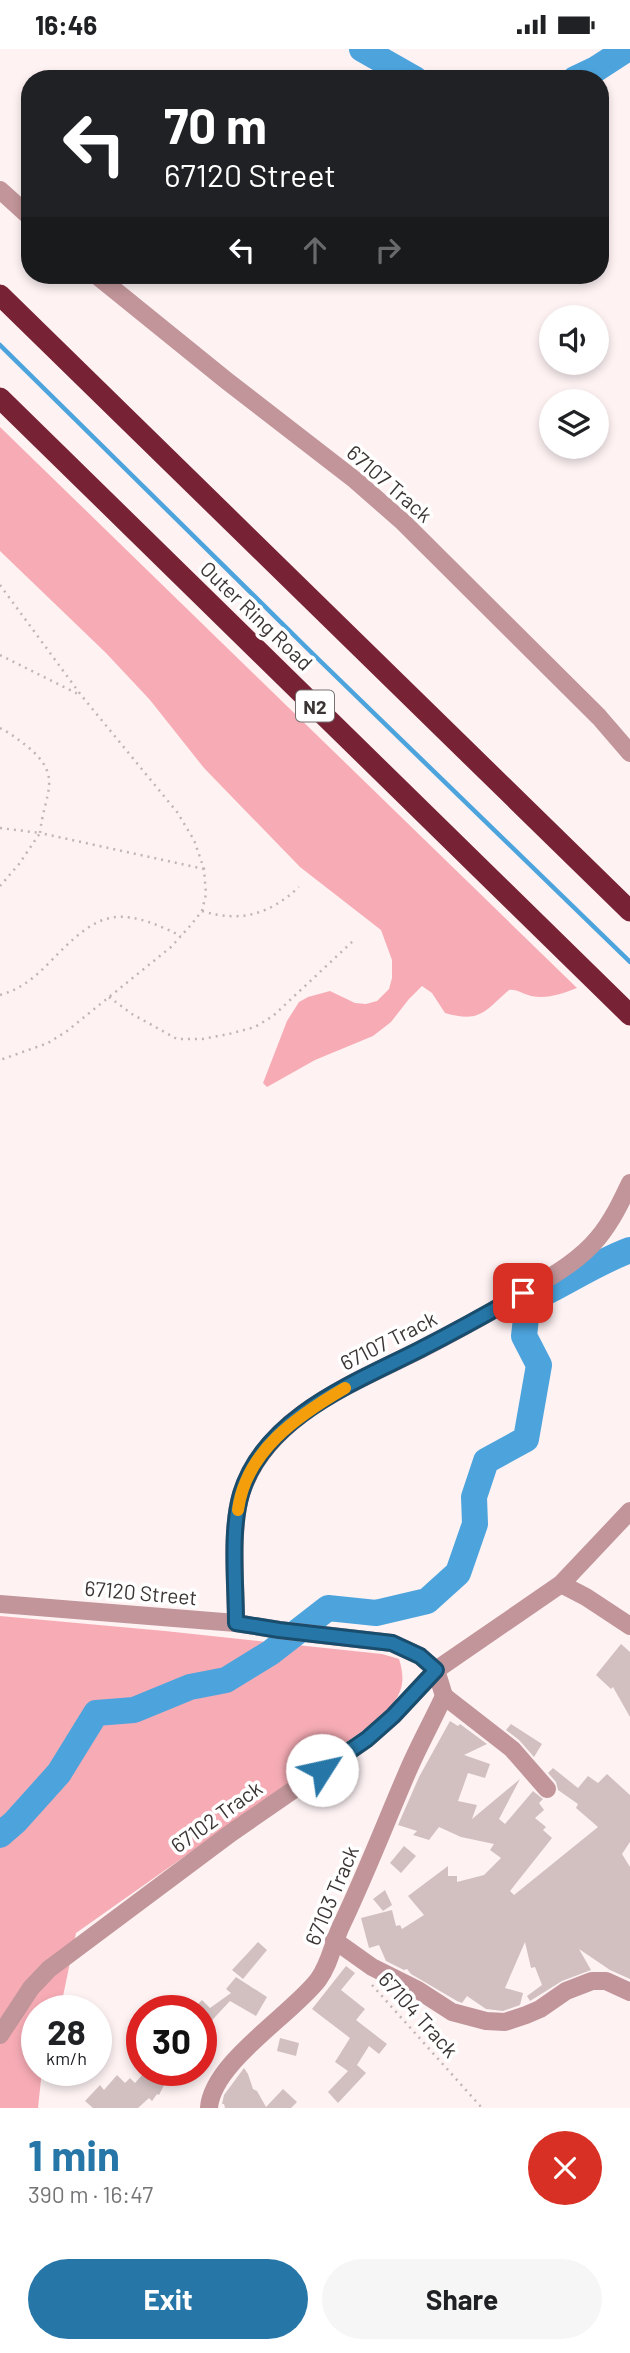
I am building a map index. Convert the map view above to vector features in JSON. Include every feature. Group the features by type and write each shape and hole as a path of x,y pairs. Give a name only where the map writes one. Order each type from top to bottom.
{"highway":[{"path":"0,295 630,911"},
{"name":"Outer Ring Road","path":"0,398 630,1015"}],"street":[{"path":"0,190 21,209"},
{"name":"67107 Track","path":"107,284 355,480 403,522 599,717 630,753"},
{"name":"67107 Track","path":"236,1623 239,1501 248,1476 265,1450 297,1419 323,1401 478,1320 575,1261 598,1239 616,1213 630,1183"},
{"name":"67102 Track","path":"0,2035 31,1988 50,1969 231,1833 367,1739 393,1716 436,1670 561,1584 630,1511"},
{"path":"561,1584 595,1602 630,1626"},
{"name":"67120 Street","path":"0,1604 236,1623 392,1643 420,1656 436,1670"},
{"path":"436,1670 444,1696 512,1749 547,1789"},
{"name":"67103 Track","path":"209,2108 223,2074 301,1999 326,1966 334,1940 359,1888 407,1772 444,1696"},
{"path":"334,1940 372,1966 418,1990 452,2012 486,2021 505,2022 526,2015 566,1991 592,1981 606,1981 630,1992"}],"path":[{"path":"0,585 81,695 177,812 194,840 204,869 206,894 202,911 172,947 48,1043 0,1060"},
{"path":"0,655 81,695"},
{"path":"0,728 25,744 47,768 49,785 40,833 0,886"},
{"path":"0,828 40,833 204,869"},
{"path":"202,911 247,916 269,910 284,902 299,887"},
{"path":"0,995 20,988 34,979 75,936 87,926 104,919 118,916 135,918 159,925 180,936"},
{"path":"109,997 161,1032 177,1039 202,1039 229,1034 255,1027 273,1016 353,941"},
{"name":"67104 Track","path":"371,1984 482,2108"}],"shaded area":[{"path":"0,427 577,988 543,997 509,990 481,1014 466,1017 445,1013 432,993 422,986 391,1022 373,1036 315,1060 267,1087 263,1083 287,1021 299,1002 330,991 355,1003 366,1004 377,1001 389,989 392,960 381,930 300,867 204,768 150,700 106,653 0,551"},
{"path":"0,1616 382,1654 399,1659 402,1679 399,1695 375,1722 76,1933 63,1995 21,1995 21,2086 40,2086 38,2108 0,2108"}],"building":[{"path":"621,1644 630,1652 630,1717 613,1687 611,1689 596,1675"},
{"path":"450,1721 458,1726 460,1724 487,1744 464,1755 490,1764 485,1778 468,1773 458,1801 477,1805 472,1819 520,1779 499,1819 505,1824 533,1791 543,1799 539,1803 544,1810 535,1818 546,1827 543,1830 552,1838 510,1891 514,1895 598,1827 576,1808 578,1804 558,1790 556,1782 548,1773 553,1768 578,1788 588,1776 598,1783 607,1774 630,1795 630,1842 622,1854 630,1867 630,1979 610,1970 579,1949 591,1970 562,1981 530,2001 527,1996 542,1985 535,1967 531,1968 525,1942 505,1988 523,1993 520,2005 503,2011 486,2009 467,1996 462,2003 457,2001 407,1969 386,1961 379,1945 369,1948 361,1918 392,1910 396,1926 400,1925 402,1929 424,1915 408,1896 448,1866 448,1876 457,1876 457,1882 484,1875 501,1858 490,1850 494,1844 461,1837 439,1827 429,1840 413,1835 417,1831 398,1825 419,1777"},
{"path":"511,1724 542,1744 534,1757 506,1730"},
{"path":"404,1846 416,1856 401,1873 390,1863"},
{"path":"385,1890 392,1905 383,1911 373,1899"},
{"path":"258,1942 267,1950 243,1979 232,1970"},
{"path":"346,1966 355,1973 341,1990 365,2009 356,2020 387,2044 379,2054 369,2046 357,2065 366,2073 338,2103 328,2092 348,2071 335,2062 350,2038 312,2009"},
{"path":"236,1977 267,1997 256,2016 230,2001 217,2015 217,2003 231,1993 226,1989"},
{"path":"280,2038 299,2043 296,2056 277,2051"},
{"path":"244,2068 253,2089 266,2107 283,2089 297,2102 291,2108 225,2108 222,2104 224,2095"},
{"path":"117,2075 126,2086 164,2086 159,2095 152,2101 149,2098 138,2108 93,2108 85,2101 99,2086 104,2090 112,2086 112,2081"}],"waterway":[{"path":"362,49 399,70"},
{"path":"594,70 627,49"},
{"path":"0,345 630,962"},
{"path":"0,1835 59,1773 96,1713 134,1710 190,1687 226,1680 270,1653 328,1608 376,1613 427,1601 458,1573 475,1524 474,1497 486,1461 526,1439 539,1365 524,1336 528,1301 630,1250"}],"slow traffic":[{"path":"238,1510 248,1476 278,1435 297,1419 345,1388"}],"route":[{"path":"322,1770 367,1739 393,1716 436,1670 420,1656 392,1643 236,1623 237,1523 239,1501 248,1476 278,1435 323,1401 478,1320 523,1293"}]}
